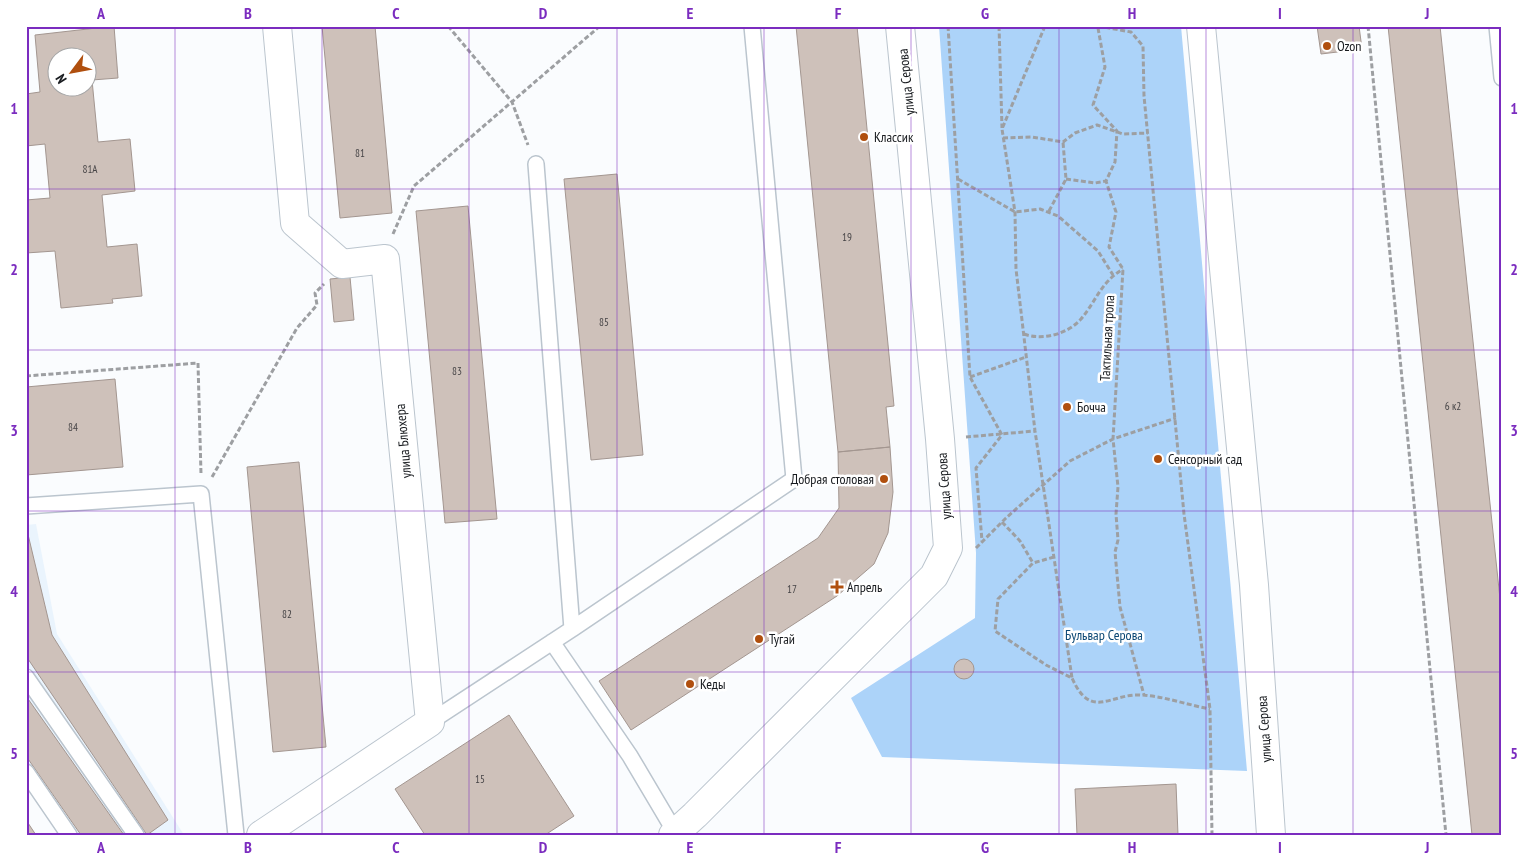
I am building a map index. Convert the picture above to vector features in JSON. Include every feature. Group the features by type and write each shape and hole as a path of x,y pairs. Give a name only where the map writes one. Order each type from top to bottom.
{"street":[{"path":"277,26 295,223 342,264"},
{"name":"улица Серова","path":"674,834 695,816 948,548 940,439 900,26"},
{"name":"улица Серова","path":"1201,26 1254,585 1271,835"},
{"name":"улица Блюхера","path":"342,264 386,259 430,722"},
{"path":"261,835 430,722"}],"lane":[{"path":"430,722 794,479 752,26"},
{"path":"1497,26 1502,78"},
{"path":"536,164 572,629"},
{"path":"26,506 201,494 236,835"},
{"path":"552,642 630,756 674,834"},
{"path":"26,677 136,835"},
{"path":"26,772 69,835"}],"path":[{"path":"448,26 512,102 536,164"},
{"path":"388,237 396,233 414,186 600,26"},
{"path":"948,26 970,377 1002,434"},
{"path":"999,26 1002,129 1015,212 1016,269 1035,431 1072,678 1078,693 1093,701 1106,703 1144,695 1210,709"},
{"path":"1002,129 1044,26"},
{"path":"1368,26 1446,835"},
{"path":"1024,334 1033,337 1054,335 1077,322 1099,290 1113,275 1122,269 1109,246 1116,212 1106,181 1115,162 1117,131 1094,104 1105,67 1098,27 1131,32 1143,46 1148,133 1184,514 1210,709 1212,835"},
{"path":"1003,138 1032,137 1063,142 1075,133 1093,125 1104,125 1123,134 1148,133"},
{"path":"1049,211 1066,179 1063,142"},
{"path":"957,179 1015,212 1033,208 1049,211 1072,227 1098,250 1113,275"},
{"path":"1066,179 1095,183 1106,181"},
{"path":"201,494 297,328 317,305 316,293 342,264"},
{"name":"Тактильная тропа","path":"1122,269 1113,439 1118,487 1116,514 1118,540 1115,552 1120,607 1144,695"},
{"path":"970,377 1026,357"},
{"path":"26,376 198,363 201,494"},
{"path":"976,549 1002,522 1070,461 1113,439 1176,418"},
{"path":"940,439 1035,431"},
{"path":"982,542 976,468 1002,434"},
{"path":"1002,522 1020,541 1032,563"},
{"path":"1054,557 1032,563 998,599 995,631 1046,665 1072,678"}],"shaded area":[{"path":"36,524 57,634 184,835 78,835 26,763 26,525"}],"green space":[{"name":"Бульвар Серова","path":"939,26 1181,26 1247,771 882,757 851,698 975,618 976,553"}],"building":[{"path":"114,26 118,78 98,80 98,48 48,48 48,98 94,98 98,142 130,139 135,191 102,195 107,247 137,244 142,296 112,299 113,303 61,308 55,251 26,253 26,200 50,198 45,144 26,146 26,94 40,92 35,35"},
{"path":"322,26 375,26 392,213 340,218"},
{"path":"796,26 857,26 894,406 886,407 890,447 838,452"},
{"path":"1317,26 1359,26 1362,49 1321,54"},
{"path":"1388,26 1440,26 1502,618 1502,835 1472,835"},
{"path":"617,174 643,455 591,460 564,179"},
{"path":"468,206 497,519 445,523 416,211"},
{"path":"350,277 354,320 334,322 330,279"},
{"path":"115,379 123,467 26,475 26,387"},
{"path":"890,447 893,492 888,533 874,564 837,596 631,730 599,681 818,538 839,508 838,452"},
{"path":"299,462 326,747 273,752 247,467"},
{"path":"26,526 52,635 168,820 147,835 26,656"},
{"path":"960,659 968,659 974,665 974,673 968,679 960,679 954,673 954,665"},
{"path":"26,696 124,835 81,835 26,756"},
{"path":"509,715 574,816 545,835 425,835 395,789"},
{"path":"1176,784 1178,835 1077,835 1075,789"},
{"path":"26,820 36,835 26,835"}],"place":[{"name":"Ozon","path":"1327,46"},
{"name":"Классик","path":"864,137"},
{"name":"Бочча","path":"1067,407"},
{"name":"Сенсорный сад","path":"1158,459"},
{"name":"Добрая столовая","path":"884,479"},
{"name":"Апрель","path":"837,587"},
{"name":"Тугай","path":"759,639"},
{"name":"Кеды","path":"690,684"}]}
